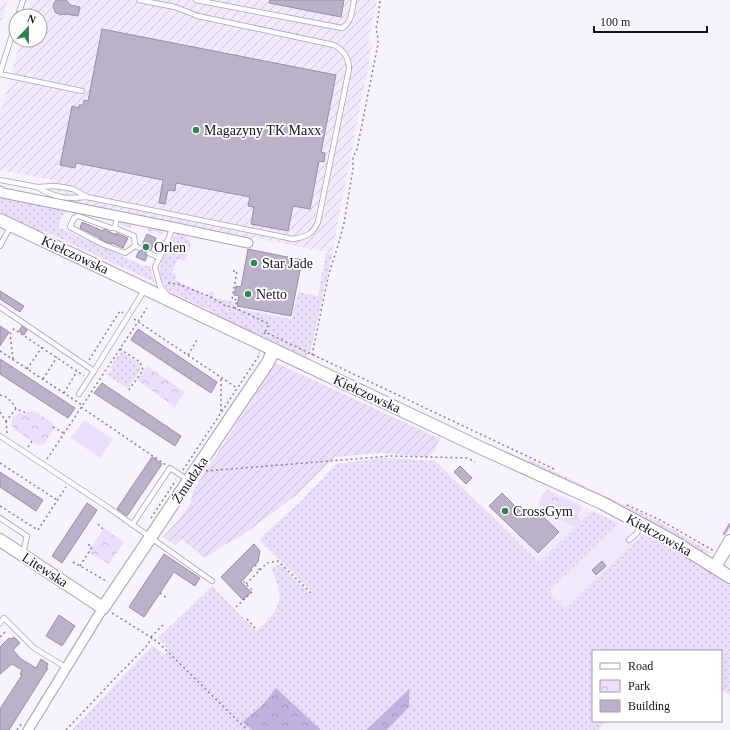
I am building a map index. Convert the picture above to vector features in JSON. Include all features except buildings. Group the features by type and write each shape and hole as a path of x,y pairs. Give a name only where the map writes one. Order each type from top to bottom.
{"street":[{"path":"0,191 3,193 248,243"},
{"name":"Kiełczowska","path":"0,220 274,350 310,360 481,448 602,503 684,547 730,577"},
{"name":"Żmudzka","path":"28,730 104,608 150,538 185,478 198,468 267,364 274,350"},
{"name":"Litewska","path":"0,540 104,608"},
{"path":"715,568 730,542"}],"lane":[{"path":"37,187 50,195 71,199 87,197 294,239 304,238 316,229 349,69 349,62 340,48 334,45 198,16 175,7 139,0"},
{"path":"196,0 342,28 347,25 350,20 354,0"},
{"path":"8,48 0,73 82,91"},
{"path":"0,180 37,187 56,186 74,189 87,197"},
{"path":"78,216 134,236 135,246 124,253 102,244 70,227 74,218 78,216"},
{"path":"115,228 117,216"},
{"path":"0,246 11,225"},
{"path":"172,227 170,235 155,267 160,286 173,302"},
{"path":"135,246 140,248"},
{"path":"149,252 160,258"},
{"path":"79,394 146,289"},
{"path":"0,307 94,371"},
{"path":"0,436 44,464 212,581"},
{"path":"132,525 170,468 185,478"},
{"path":"0,518 27,536 24,549 21,554"},
{"path":"630,540 637,534 642,524"},
{"path":"0,623 4,618 34,648 67,668"}],"path":[{"path":"310,360 329,272 344,223 353,169 353,158 357,149 378,44 376,28 380,0"},
{"path":"233,271 237,272 232,299 237,300 235,308"},
{"path":"168,284 178,284 269,324 263,336"},
{"path":"44,464 147,308"},
{"path":"86,365 120,311 237,388"},
{"path":"13,359 10,334 14,329 89,379"},
{"path":"265,332 310,360 555,470"},
{"path":"188,355 197,340"},
{"path":"27,369 42,347"},
{"path":"150,519 185,478 220,413 260,354 256,348"},
{"path":"120,349 140,362 143,370 128,390"},
{"path":"0,351 64,393 170,468"},
{"path":"43,379 57,357"},
{"path":"64,393 78,371"},
{"path":"220,413 221,378"},
{"path":"0,396 6,397 12,402 16,409 26,413"},
{"path":"6,421 16,409"},
{"path":"0,414 6,421 6,439"},
{"path":"53,427 64,433"},
{"path":"25,452 32,441"},
{"path":"198,468 204,471 391,456 467,458 475,462"},
{"path":"0,463 58,501"},
{"path":"0,506 38,530 70,482"},
{"path":"625,504 660,520 716,552"},
{"path":"98,524 104,530"},
{"path":"80,566 92,547 86,543"},
{"path":"246,584 267,564 278,561 311,593"},
{"path":"73,562 108,582"},
{"path":"255,565 260,570"},
{"path":"236,607 253,590 244,582 243,584"},
{"path":"160,593 168,599"},
{"path":"104,608 152,638 247,730"},
{"path":"248,619 256,629"},
{"path":"66,730 145,648 163,625"},
{"path":"0,637 11,626"}],"shaded area":[{"path":"0,0 8,0 0,27"},
{"path":"35,0 377,0 369,41 373,42 332,253 49,198 52,180 0,170 0,113 18,48 48,48 48,8 29,8 30,2"},
{"path":"548,490 592,511 539,562 510,533 535,508 543,494"},
{"path":"618,523 643,535 565,608 549,591"}],"green space":[{"path":"0,197 67,211 63,215 58,227 144,266 150,266 155,282 44,231 43,233 32,230 0,212"},
{"path":"122,222 160,229 164,233 159,235 159,233 153,231 152,234 148,233 148,227 131,224 130,229 120,224"},
{"path":"179,233 188,238 190,241 190,248 184,261 178,259 172,272 177,275 175,280 208,296 211,291 214,292 213,298 235,302 234,308 292,319 298,292 318,296 326,253 332,254 311,349 306,361 232,325 209,310 167,290 160,274 160,265 169,244"},
{"path":"121,351 139,363 141,369 128,389 106,374 109,374 112,370 110,368"},
{"path":"276,363 440,439 434,452 428,457 381,453 335,457 295,496 243,535 222,546 205,558 181,539 175,545 163,537 190,504 194,489"},
{"path":"147,366 185,392 175,407 137,380"},
{"path":"34,411 53,423 54,429 44,444 38,445 16,431 11,425 11,421 17,414 19,413 25,415 27,412"},
{"path":"84,420 113,439 100,458 71,438"},
{"path":"381,458 434,460 539,562 592,511 618,523 549,591 565,608 643,535 680,550 730,584 730,696 722,690 722,650 592,650 592,722 606,722 598,730 387,730 409,707 409,689 366,730 321,730 276,688 244,723 252,730 72,730 153,645 165,655 169,650 158,638 212,586 256,631 265,624 273,614 278,603 278,589 271,567 281,565 311,595 312,592 259,539 299,503 336,464"},
{"path":"528,459 660,522 712,553 699,551 561,478 527,462"},
{"path":"548,490 582,506 577,517 581,521 575,527 553,516 539,502 543,494"},
{"path":"104,528 124,542 109,564 88,552"},
{"path":"276,688 321,730 252,730 243,722 262,705"},
{"path":"409,689 409,707 387,730 366,730"}],"waterway":[{"path":"724,534 730,524"}],"place":[{"name":"Magazyny TK Maxx","path":"196,130"},
{"name":"Orlen","path":"146,247"},
{"name":"Star Jade","path":"254,263"},
{"name":"Netto","path":"248,294"},
{"name":"CrossGym","path":"505,511"}]}
